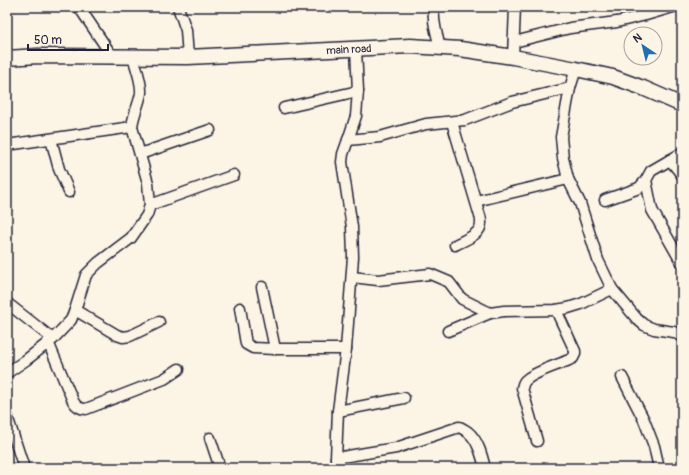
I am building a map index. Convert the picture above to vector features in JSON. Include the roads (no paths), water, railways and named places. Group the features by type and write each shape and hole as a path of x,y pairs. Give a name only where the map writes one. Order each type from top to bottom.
{"main road":[{"name":"main road","path":"7,58 38,56 188,57 410,46 460,49 576,68 613,77 682,105"}],"street":[{"path":"79,7 112,56"},
{"path":"178,7 186,30 188,57"},
{"path":"434,7 434,22 440,48"},
{"path":"513,57 515,7"},
{"path":"514,42 570,28 624,20 673,7"},
{"path":"356,49 358,91 356,116 343,154 342,162 352,227 353,257 346,349 338,411 337,463 396,448 459,427 468,431 476,442 485,468"},
{"path":"7,373 50,341 71,320 86,275 98,263 131,238 147,215 150,205 148,183 132,127 132,120 141,93 141,87 133,56"},
{"path":"576,68 570,88 561,137 563,158 568,179 580,203 598,260 612,289 637,319 644,325 654,329 674,332 682,337"},
{"path":"348,140 380,137 426,124 465,120 512,102 570,88"},
{"path":"284,108 358,91"},
{"path":"452,122 482,224 480,229 475,234 455,245"},
{"path":"7,145 132,127"},
{"path":"140,154 210,130"},
{"path":"51,139 59,169 69,192"},
{"path":"605,200 639,188 651,171 682,153"},
{"path":"670,160 682,175"},
{"path":"150,205 234,175"},
{"path":"476,201 568,179"},
{"path":"646,180 652,210 682,263"},
{"path":"352,277 378,280 430,274 449,282 462,299 490,313"},
{"path":"262,287 275,349"},
{"path":"448,331 490,313 504,311 556,310 568,308 582,304 612,289"},
{"path":"7,303 50,341 73,400 80,409 86,409 164,379 179,370"},
{"path":"240,308 246,344 252,348 346,349"},
{"path":"75,310 123,337 130,336 159,322"},
{"path":"537,441 522,388 523,383 533,375 573,358 575,354 556,310"},
{"path":"622,377 644,420 654,446 659,468"},
{"path":"338,411 404,398"},
{"path":"7,416 22,467"},
{"path":"210,438 220,468"}]}
